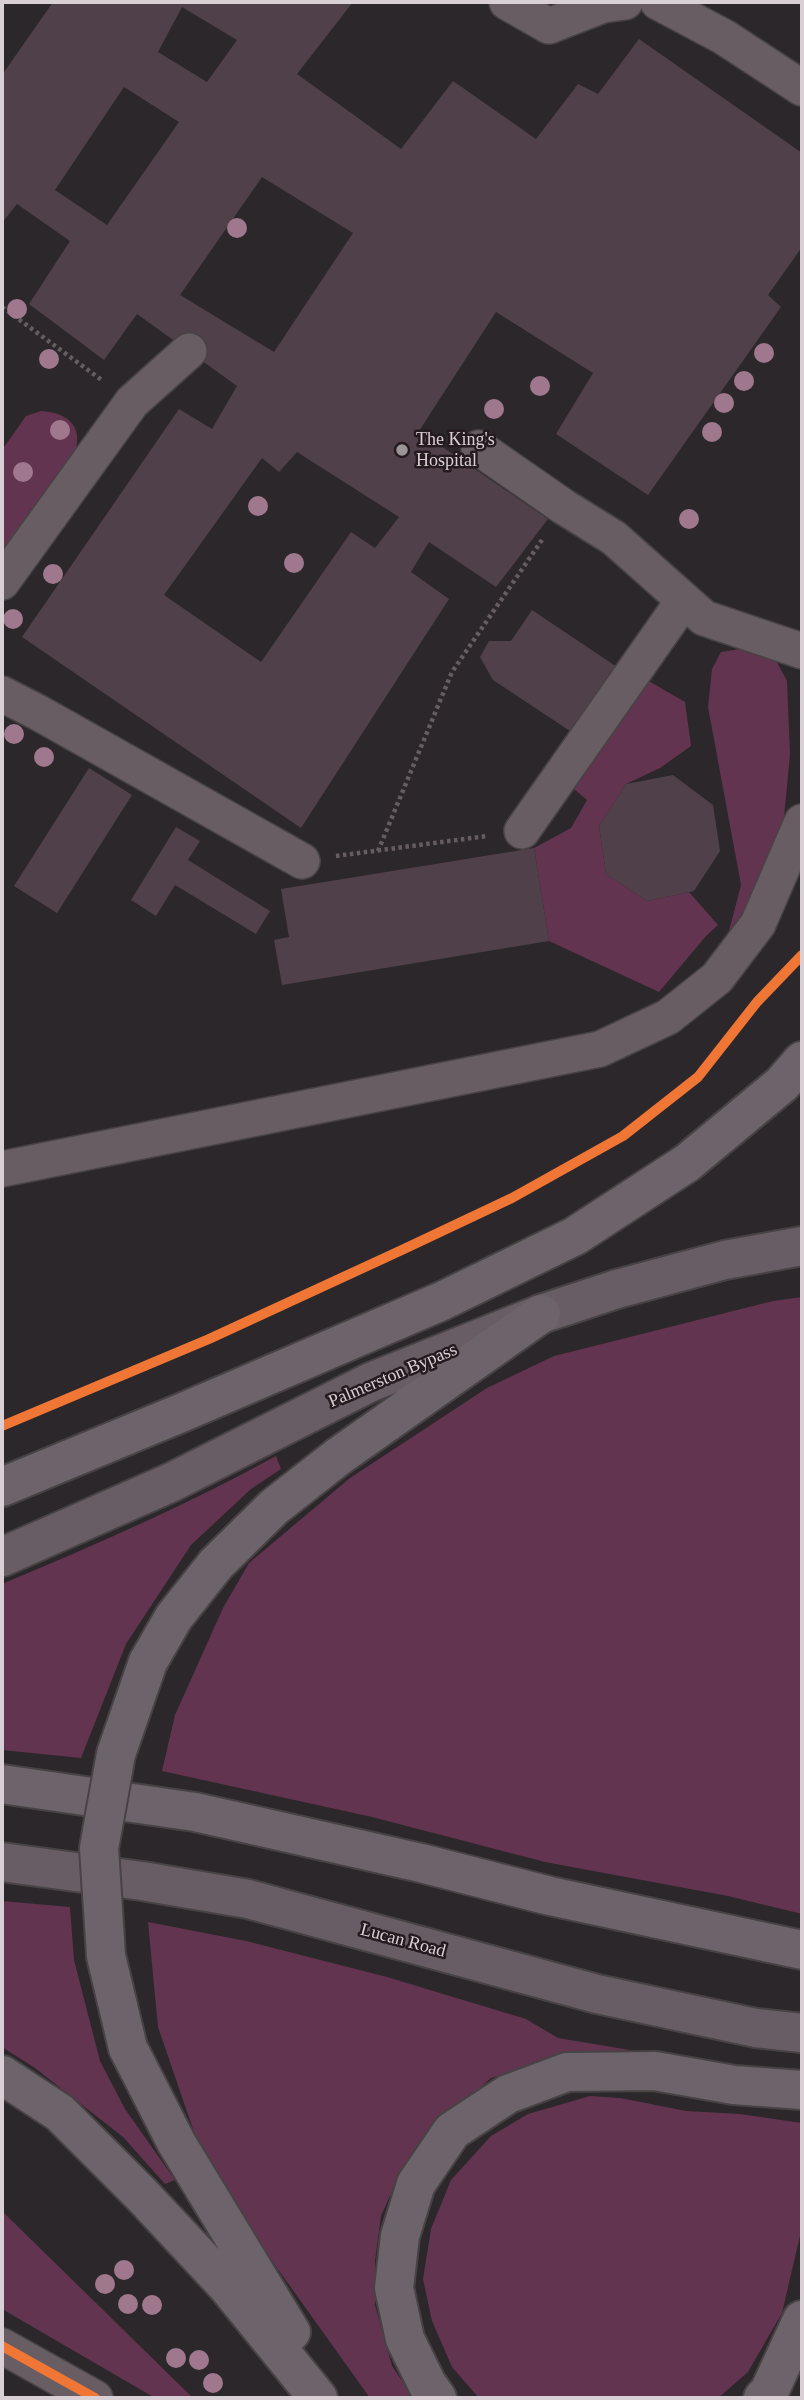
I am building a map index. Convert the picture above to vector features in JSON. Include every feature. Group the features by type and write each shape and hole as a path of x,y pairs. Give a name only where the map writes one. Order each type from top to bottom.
{"highway":[{"path":"2,1487 442,1301 575,1236 687,1163 782,1084 802,1062"},
{"path":"333,2398 195,2175 128,2048 106,1956 99,1848 116,1754 148,1662 174,1617 216,1564 274,1507 339,1456 541,1314"},
{"path":"2,1784 195,1812 421,1863 550,1896 799,1950"},
{"path":"437,2398 427,2384 405,2339 394,2288 400,2236 416,2184 452,2131 508,2094 568,2072 655,2071 734,2085 802,2090"},
{"path":"2,2075 60,2113 141,2194 228,2287 318,2398"},
{"path":"763,2398 769,2392 802,2320"}],"main road":[{"name":"Palmerston Bypass","path":"2,1557 172,1482 371,1382 541,1314 617,1289 725,1260 802,1246"},
{"name":"Lucan Road","path":"2,1862 248,1899 597,1994 756,2028 802,2032"}],"street":[{"path":"507,2 549,26 603,5 625,2"},
{"path":"658,2 724,37 802,88"},
{"path":"2,582 132,402 189,351"},
{"path":"479,448 614,538 704,618 802,651"},
{"path":"522,831 684,600"},
{"path":"2,694 302,861"},
{"path":"2,1169 600,1049 668,1017 717,978 758,924 802,822"},
{"path":"2,2346 48,2387 95,2398"}],"path":[{"path":"2,307 132,402"},
{"path":"378,850 452,672 564,507"},
{"path":"302,861 522,831"}],"shaded area":[{"path":"41,411 60,415 73,424 77,439 76,448 73,458 2,556 2,450 26,416"},
{"path":"747,648 773,655 787,681 790,755 784,817 772,868 725,946 741,885 708,707 712,669 721,652"},
{"path":"640,676 685,702 691,746 660,768 626,784 599,826 606,874 647,901 689,892 718,925 659,992 549,941 534,848 571,828 587,800 568,784"},
{"path":"802,1297 802,1914 728,1896 545,1862 372,1817 162,1771 175,1715 223,1608 249,1563 350,1478 487,1388 554,1356 773,1301"},
{"path":"276,1456 281,1469 251,1489 191,1545 126,1644 81,1758 2,1750 2,1584 140,1524"},
{"path":"2,1901 70,1907 74,1960 100,2061 125,2109 175,2180 165,2184 123,2137 35,2068 2,2047"},
{"path":"148,1922 246,1941 387,1977 526,2019 558,2038 630,2050 555,2059 491,2078 433,2130 397,2180 381,2216 375,2261 375,2305 392,2366 414,2398 370,2398 252,2233 195,2135 158,2027"},
{"path":"590,2096 620,2098 686,2111 740,2114 802,2123 802,2227 782,2313 748,2372 718,2398 479,2398 452,2367 432,2321 423,2279 431,2229 451,2180 491,2136 528,2114"},
{"path":"2,2211 193,2398 155,2398 2,2309"}],"building":[{"path":"53,2 353,2 297,74 401,149 453,81 536,139 578,84 598,94 639,39 802,153 802,247 768,295 781,307 648,495 556,434 593,373 496,312 419,431 548,519 496,587 429,542 411,572 449,599 301,828 22,637 179,409 212,429 237,386 137,314 104,360 29,304 70,241 17,204 2,223 2,75","holes":["182,7 237,40 207,82 158,52","124,87 179,122 107,225 55,190","262,177 353,233 274,352 180,295","297,452 399,517 375,548 351,532 261,662 164,595 262,458 279,472"]},
{"path":"532,610 620,669 576,735 493,680 480,657 489,641 511,641"},
{"path":"89,768 132,795 57,913 14,886"},
{"path":"673,775 713,805 720,851 694,891 647,901 606,874 599,826 626,784"},
{"path":"176,827 200,841 188,860 270,911 256,934 175,885 156,916 131,900"},
{"path":"534,848 549,941 282,985 274,940 289,937 281,889"}],"cycle path":[{"path":"2,1426 209,1339 404,1249 512,1198 623,1136 698,1077 757,1002 802,955"},
{"path":"2,2346 95,2398"}],"place":[{"name":"The King's Hospital","path":"402,450"}]}
